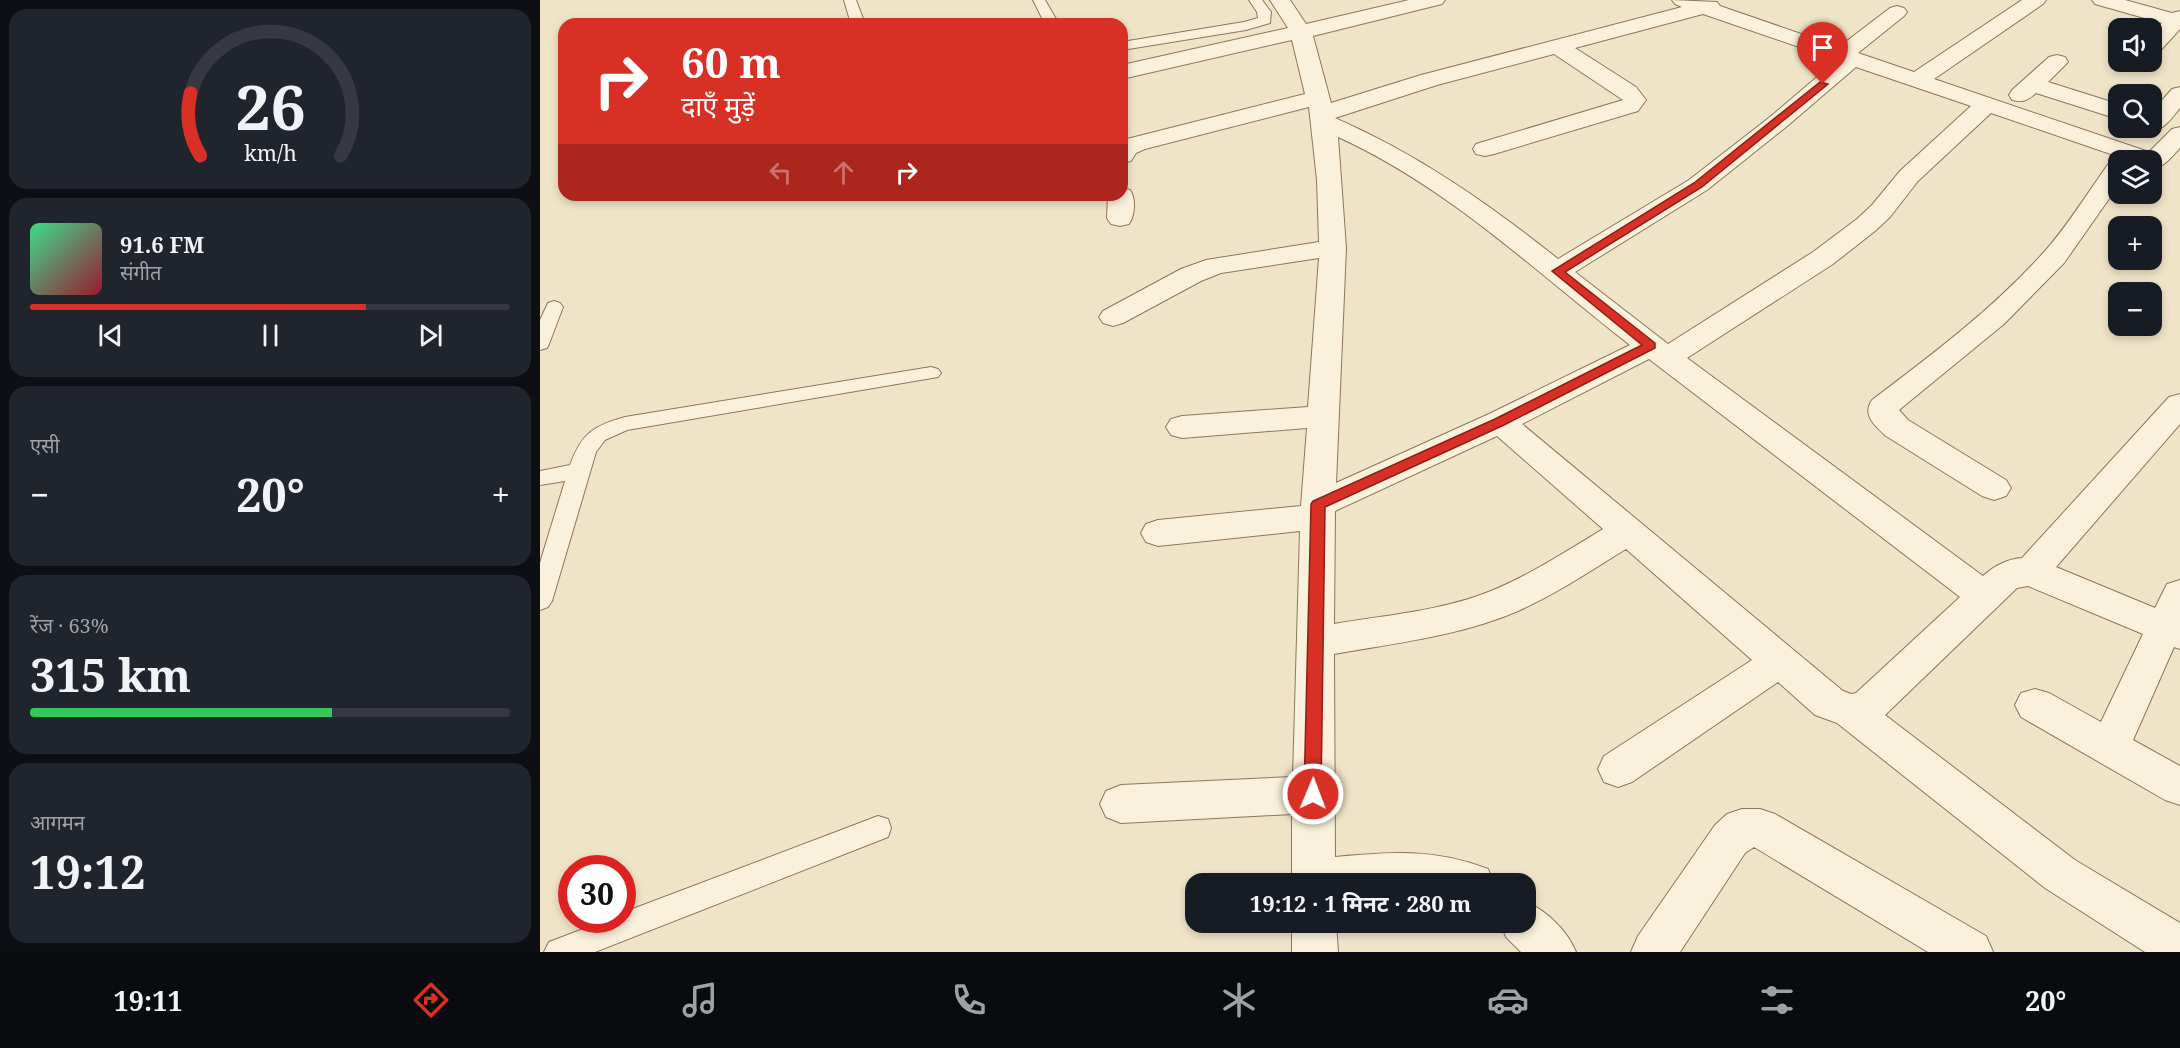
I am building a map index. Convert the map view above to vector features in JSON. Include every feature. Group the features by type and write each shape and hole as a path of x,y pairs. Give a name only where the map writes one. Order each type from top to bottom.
{"street":[{"path":"1280,0 1301,32 1321,111 1330,180 1333,248 1318,511 1313,794 1314,873"},
{"path":"1128,71 1435,0"},
{"path":"1682,0 1995,107 2108,150"},
{"path":"1128,147 1321,111 1429,80 1735,0"},
{"path":"1917,80 2036,0"},
{"path":"2102,0 2179,20"},
{"path":"1558,271 1698,185 1778,122 1897,12"},
{"path":"2162,36 2179,20"},
{"path":"1485,149 1630,106 1635,100 1628,92 1559,47"},
{"path":"1158,533 1318,511 1500,422 1659,352 1823,258 1881,211 1909,176 1995,107 2032,84 2057,62"},
{"path":"2032,84 2108,109"},
{"path":"2162,113 2180,94"},
{"path":"1321,111 1457,193 1659,352 1984,596"},
{"path":"2162,126 2180,133"},
{"path":"2154,150 2180,133"},
{"path":"2162,167 2180,171"},
{"path":"1994,488 1897,428 1884,416 1883,407 1974,336 2025,288 2108,195"},
{"path":"1113,317 1191,275 1216,266 1333,248"},
{"path":"2031,572 2180,404"},
{"path":"1182,427 1324,416"},
{"path":"1500,422 1828,703 1851,711 2060,874 2180,948"},
{"path":"1316,642 1442,620 1502,601 1540,583 1628,531"},
{"path":"1851,711 1869,705 2004,578 2017,572 2031,572 2175,618 2110,746"},
{"path":"1618,769 1780,662"},
{"path":"2035,705 2180,787"},
{"path":"1121,804 1313,794"},
{"path":"1654,952 1730,839 1742,828 1760,828 1970,952"},
{"path":"1314,933 1315,952"},
{"path":"1533,933 1553,952"}],"lane":[{"path":"850,0 856,18"},
{"path":"1039,0 1050,18"},
{"path":"1128,45 1246,26 1265,20 1264,12 1256,0"},
{"path":"540,344 554,307"},
{"path":"540,601 578,471 590,441 603,431 625,424 931,373"},
{"path":"540,478 578,471"},
{"path":"559,952 878,828"}],"route":[{"path":"1313,794 1318,504 1500,422 1651,346 1558,271 1698,185 1823,84"}]}
